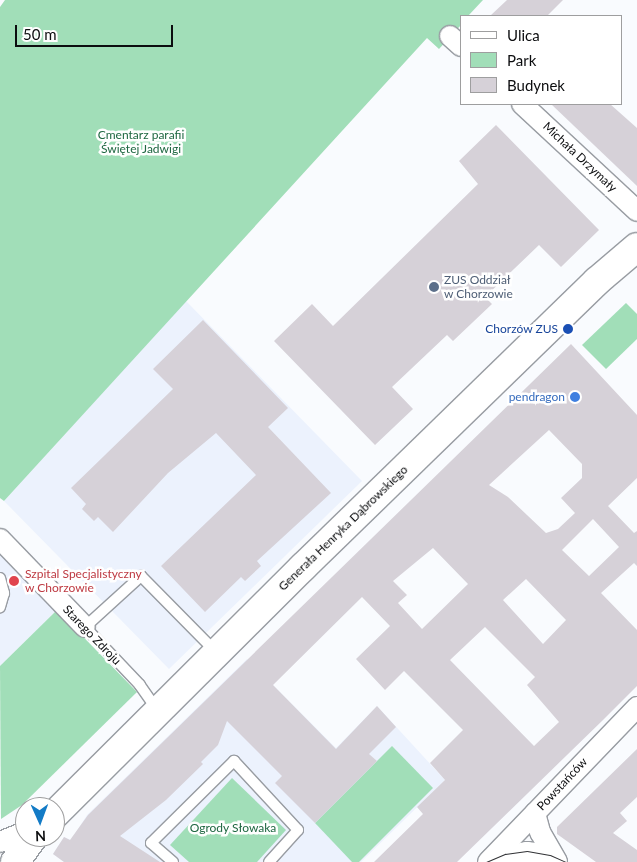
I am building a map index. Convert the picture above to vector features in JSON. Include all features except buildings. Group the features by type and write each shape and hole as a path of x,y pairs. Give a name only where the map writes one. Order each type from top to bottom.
{"street":[{"name":"Michała Drzymały","path":"523,105 637,211"},
{"name":"Generała Henryka Dąbrowskiego","path":"65,804 159,712 216,652 597,281 637,247"},
{"name":"Starego Zdroju","path":"0,540 85,626"},
{"name":"Powstańców","path":"489,861 637,707"},
{"path":"536,813 540,832 554,858"},
{"path":"0,842 15,836"},
{"path":"15,862 26,847"},
{"path":"489,861 521,852 554,858"}],"lane":[{"path":"85,626 140,576 216,652"},
{"path":"0,578 4,593 0,607"},
{"name":"Starego Zdroju","path":"85,626 140,685 159,712"},
{"path":"173,862 151,843 234,761 298,830 269,862"}],"shaded area":[{"path":"186,301 362,481 169,669 4,501"},
{"name":"Szpital Specjalistyczny w Chorzowie","path":"0,552 57,610 0,666"},
{"path":"247,659 336,748 377,706 445,780 361,862 64,862 53,854 58,847 65,847 65,837 71,840 87,815"}],"green space":[{"name":"Cmentarz parafii Świętej Jadwigi","path":"5,0 483,0 469,15 460,15 460,26 439,49 427,38 4,501 0,498 0,7"},
{"path":"626,303 637,314 637,339 606,369 582,345"},
{"path":"57,610 137,692 30,797 15,797 15,810 1,819 0,666"},
{"path":"392,746 433,788 359,862 352,862 315,823"},
{"name":"Ogrody Słowaka","path":"232,778 286,830 257,862 189,862 170,845"}],"tram line":[{"path":"486,862 505,854 527,851 550,855 566,862"}],"place":[{"name":"ZUS Oddział w Chorzowie","path":"434,287"},
{"name":"Chorzów ZUS","path":"568,329"},
{"name":"pendragon","path":"575,397"},
{"name":"Szpital Specjalistyczny w Chorzowie","path":"14,581"}]}
